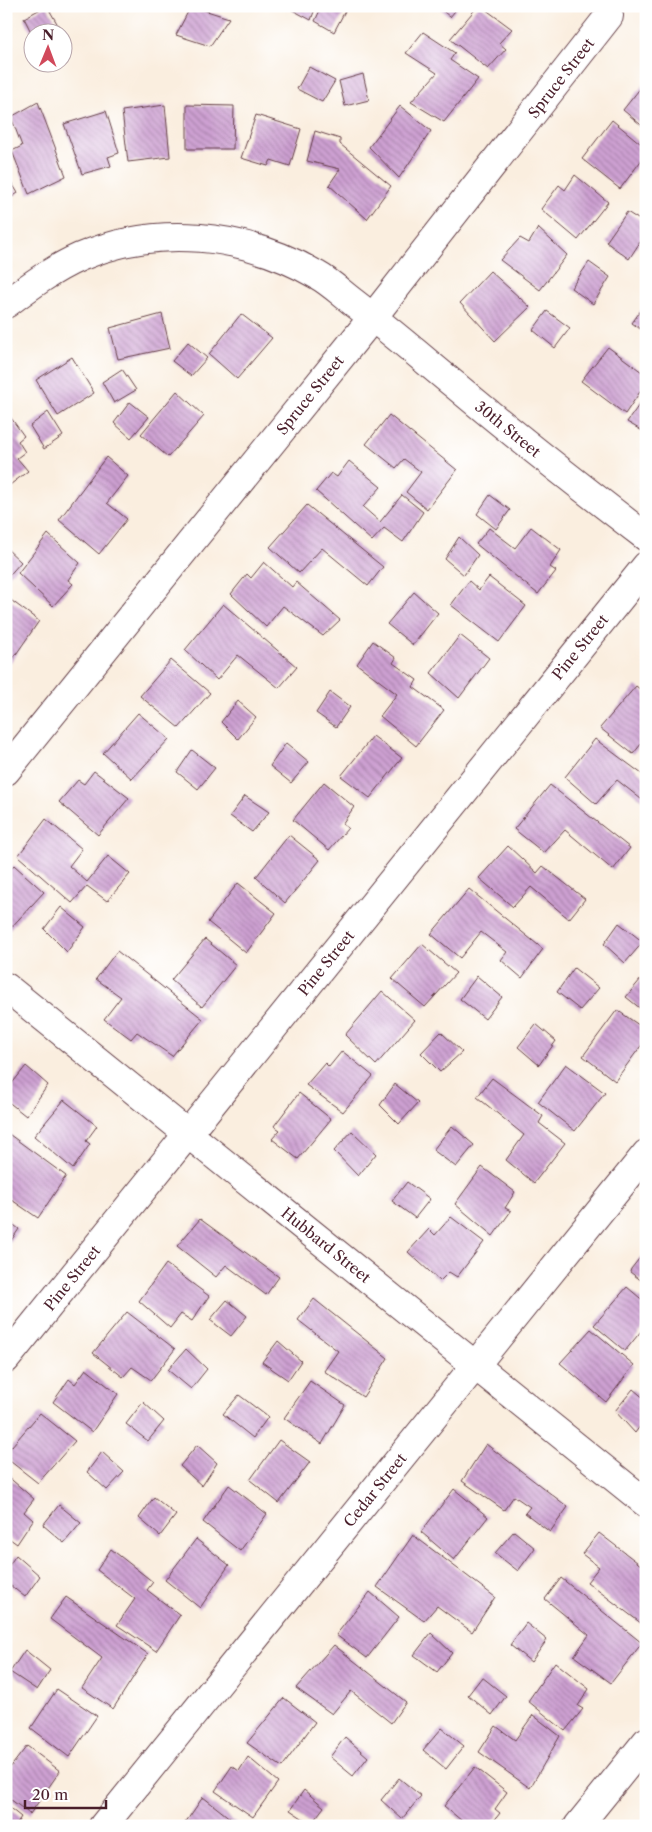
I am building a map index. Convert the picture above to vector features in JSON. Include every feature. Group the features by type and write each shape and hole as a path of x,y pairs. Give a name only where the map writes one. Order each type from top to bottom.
{"street":[{"name":"Spruce Street","path":"6,771 373,317 606,10"},
{"name":"30th Street","path":"6,304 44,276 88,254 119,244 159,238 199,237 240,243 278,255 318,275 373,317 512,434 646,538"},
{"name":"Pine Street","path":"6,1359 646,566"},
{"name":"Hubbard Street","path":"6,987 646,1503"},
{"name":"Cedar Street","path":"103,1826 646,1154"},
{"path":"578,1826 646,1742"}],"building":[{"path":"47,6 56,22 26,22 24,18"},
{"path":"191,6 229,18 210,46 176,35"},
{"path":"285,6 316,6 311,20"},
{"path":"322,6 337,6 345,11 334,32 315,21"},
{"path":"437,6 459,6 450,17"},
{"path":"478,6 481,6 512,29 499,43 506,49 488,69 450,39"},
{"path":"423,32 455,53 450,60 478,79 444,122 411,102 437,73 406,53"},
{"path":"309,67 335,81 322,102 297,89"},
{"path":"363,74 369,100 345,106 339,81"},
{"path":"646,81 646,129 623,110"},
{"path":"38,102 66,176 29,194 12,151 22,146 11,117"},
{"path":"165,105 170,157 128,162 122,111"},
{"path":"187,105 234,106 233,149 187,149"},
{"path":"400,106 431,131 399,178 369,147"},
{"path":"106,111 119,153 108,157 111,166 82,174 64,124"},
{"path":"256,115 301,129 290,166 271,160 268,166 241,158"},
{"path":"612,120 646,148 646,154 620,189 582,159"},
{"path":"315,131 340,139 340,144 391,186 367,219 329,185 340,169 307,161"},
{"path":"6,174 18,193 6,201"},
{"path":"575,175 608,202 578,240 541,209 559,185 565,190"},
{"path":"627,212 646,224 646,233 629,259 606,242"},
{"path":"538,228 567,255 540,290 500,260 520,238 529,243"},
{"path":"589,262 610,277 593,304 571,288"},
{"path":"490,271 530,307 495,341 460,303"},
{"path":"646,303 646,333 632,323"},
{"path":"547,311 570,328 555,348 533,330"},
{"path":"162,314 170,348 118,359 110,328"},
{"path":"241,314 272,338 237,379 209,354"},
{"path":"188,342 207,358 191,376 172,361"},
{"path":"608,347 646,375 646,383 625,414 581,381"},
{"path":"72,357 94,393 58,416 36,380"},
{"path":"122,369 136,390 114,403 102,382"},
{"path":"177,391 204,416 168,457 141,434"},
{"path":"646,395 646,433 627,422"},
{"path":"130,402 149,417 131,438 114,423"},
{"path":"6,411 24,436 18,441 25,452 17,458 28,471 6,488"},
{"path":"48,412 63,436 44,449 30,426"},
{"path":"389,415 457,470 427,509 406,492 421,472 404,459 396,468 366,444"},
{"path":"106,457 128,476 107,503 127,519 99,554 59,520"},
{"path":"349,461 381,487 363,507 380,522 402,495 423,512 403,542 384,528 372,541 316,491 331,473 337,477"},
{"path":"490,495 510,510 496,529 477,514"},
{"path":"307,505 383,567 368,586 322,548 299,573 270,547"},
{"path":"531,527 561,550 550,567 556,571 538,594 476,544 489,528 515,548"},
{"path":"48,534 80,563 68,580 73,584 53,606 18,573"},
{"path":"459,537 478,555 464,575 445,559"},
{"path":"6,548 21,562 6,579"},
{"path":"264,562 292,587 296,582 340,620 323,636 283,606 266,627 231,594 247,574 251,578"},
{"path":"489,577 526,606 499,642 451,605 469,581 479,590"},
{"path":"414,592 438,613 413,645 387,624"},
{"path":"8,598 39,621 10,663 6,661 6,600"},
{"path":"223,604 297,667 279,688 238,655 217,680 185,650"},
{"path":"460,635 489,658 459,698 431,673"},
{"path":"373,641 396,658 393,663 417,680 413,687 444,710 416,746 380,716 397,694 357,664"},
{"path":"171,660 210,693 179,728 140,696"},
{"path":"636,686 646,694 646,738 633,754 600,728"},
{"path":"330,692 350,707 336,727 316,713"},
{"path":"238,701 256,717 238,739 221,722"},
{"path":"138,713 169,739 132,779 103,753"},
{"path":"373,736 402,758 370,798 341,776"},
{"path":"595,739 646,777 646,803 617,780 596,804 565,777"},
{"path":"286,743 309,762 291,783 270,766"},
{"path":"192,750 215,768 198,789 177,772"},
{"path":"94,771 129,798 98,835 59,802 78,780 84,784"},
{"path":"324,782 354,807 342,824 348,828 329,850 293,820"},
{"path":"550,785 630,848 613,870 565,830 544,853 514,829"},
{"path":"245,796 269,812 252,832 230,816"},
{"path":"46,819 82,849 69,866 87,882 108,856 130,874 107,901 87,886 72,903 18,856"},
{"path":"289,835 320,860 285,903 256,877"},
{"path":"508,846 537,873 543,866 585,899 569,919 531,887 513,907 479,878"},
{"path":"14,865 44,892 6,933 6,874"},
{"path":"238,883 276,913 246,953 208,922"},
{"path":"469,889 543,949 522,978 501,960 507,952 481,932 460,958 431,934"},
{"path":"61,907 85,927 67,952 44,929"},
{"path":"619,923 643,942 625,963 604,944"},
{"path":"205,939 236,965 202,1007 171,980"},
{"path":"422,944 456,973 425,1007 392,979"},
{"path":"117,951 203,1019 172,1056 137,1032 131,1039 104,1019 121,997 96,979"},
{"path":"574,968 599,988 580,1010 557,992"},
{"path":"646,973 646,1013 626,997"},
{"path":"477,976 502,997 485,1019 460,999"},
{"path":"382,991 415,1020 376,1065 345,1035"},
{"path":"617,1010 646,1030 646,1039 615,1081 583,1056"},
{"path":"536,1024 556,1041 539,1065 518,1047"},
{"path":"441,1032 462,1052 440,1072 421,1053"},
{"path":"342,1051 373,1076 343,1112 306,1085 325,1063 329,1067"},
{"path":"566,1064 605,1093 575,1131 538,1102"},
{"path":"26,1066 48,1085 26,1116 6,1100 6,1091"},
{"path":"492,1078 543,1116 539,1123 565,1143 534,1183 506,1160 524,1135 477,1097"},
{"path":"395,1084 418,1103 399,1124 380,1105"},
{"path":"299,1093 331,1119 298,1159 272,1139 280,1130 274,1126"},
{"path":"64,1100 97,1126 86,1141 90,1144 73,1169 34,1136"},
{"path":"452,1126 474,1145 456,1167 433,1150"},
{"path":"352,1131 376,1154 358,1176 334,1151"},
{"path":"6,1132 66,1176 38,1218 6,1196"},
{"path":"482,1167 515,1192 505,1208 511,1211 493,1236 455,1204"},
{"path":"407,1182 430,1199 415,1218 392,1201"},
{"path":"451,1217 484,1242 457,1277 449,1272 440,1281 408,1252 429,1229 435,1235"},
{"path":"6,1219 19,1229 6,1248"},
{"path":"200,1219 279,1277 266,1295 226,1265 216,1277 177,1246"},
{"path":"646,1250 646,1284 630,1272"},
{"path":"166,1264 209,1296 192,1321 181,1314 170,1328 139,1301"},
{"path":"627,1287 646,1303 646,1325 625,1351 594,1325"},
{"path":"314,1299 388,1358 363,1397 324,1371 338,1351 298,1320"},
{"path":"227,1300 247,1316 231,1336 210,1320"},
{"path":"127,1312 175,1349 151,1380 132,1367 123,1377 93,1353"},
{"path":"591,1329 634,1365 606,1402 560,1363"},
{"path":"278,1341 301,1361 288,1380 262,1362"},
{"path":"186,1349 207,1369 191,1389 168,1370"},
{"path":"86,1369 118,1394 92,1432 53,1402 69,1379 75,1384"},
{"path":"310,1381 345,1405 322,1444 284,1418"},
{"path":"633,1389 646,1400 646,1418 635,1433 615,1411"},
{"path":"239,1395 268,1417 253,1438 223,1414"},
{"path":"143,1402 164,1421 148,1441 126,1424"},
{"path":"40,1413 75,1441 38,1483 6,1458 6,1453"},
{"path":"279,1440 310,1462 279,1503 250,1480"},
{"path":"486,1444 568,1507 550,1532 525,1513 530,1507 514,1496 504,1510 462,1481"},
{"path":"197,1445 217,1463 202,1486 180,1466"},
{"path":"102,1452 124,1472 107,1490 87,1472"},
{"path":"6,1475 34,1499 24,1512 33,1520 17,1544 6,1536"},
{"path":"229,1485 267,1514 240,1551 203,1522"},
{"path":"454,1489 488,1517 454,1560 421,1532"},
{"path":"154,1497 176,1515 160,1536 139,1518"},
{"path":"59,1505 81,1523 64,1543 43,1525"},
{"path":"514,1531 535,1548 518,1571 495,1553"},
{"path":"599,1533 646,1569 646,1627 587,1582 599,1567 582,1554"},
{"path":"413,1535 495,1597 472,1632 437,1606 424,1621 377,1587"},
{"path":"196,1539 229,1565 200,1608 165,1580"},
{"path":"111,1549 153,1582 147,1590 180,1615 156,1651 117,1625 135,1599 97,1570"},
{"path":"16,1555 40,1576 25,1597 6,1582 6,1570"},
{"path":"561,1578 642,1643 611,1683 574,1656 589,1635 545,1599"},
{"path":"370,1592 399,1617 367,1658 336,1635"},
{"path":"66,1597 148,1654 113,1709 82,1688 102,1658 50,1619"},
{"path":"526,1623 547,1640 531,1662 510,1645"},
{"path":"431,1633 452,1653 437,1672 414,1655"},
{"path":"334,1645 406,1702 391,1723 351,1691 332,1714 296,1688"},
{"path":"25,1650 50,1670 37,1690 10,1672"},
{"path":"555,1662 589,1689 578,1706 583,1709 565,1731 528,1701"},
{"path":"482,1677 506,1696 492,1715 468,1695"},
{"path":"57,1689 97,1716 69,1757 31,1728"},
{"path":"284,1698 315,1722 282,1767 247,1743"},
{"path":"533,1715 560,1736 530,1788 479,1752 496,1726 515,1740"},
{"path":"442,1728 464,1746 446,1769 423,1750"},
{"path":"345,1737 368,1757 353,1776 330,1757"},
{"path":"27,1746 60,1771 30,1814 6,1796 6,1773"},
{"path":"248,1757 278,1782 253,1817 215,1791 232,1766 239,1771"},
{"path":"475,1767 507,1792 495,1809 500,1813 490,1826 468,1826 444,1806"},
{"path":"399,1778 421,1796 402,1819 381,1800"},
{"path":"304,1790 324,1807 311,1824 290,1810"},
{"path":"203,1797 240,1826 183,1826"},
{"path":"6,1805 21,1817 15,1826 6,1826"}]}
